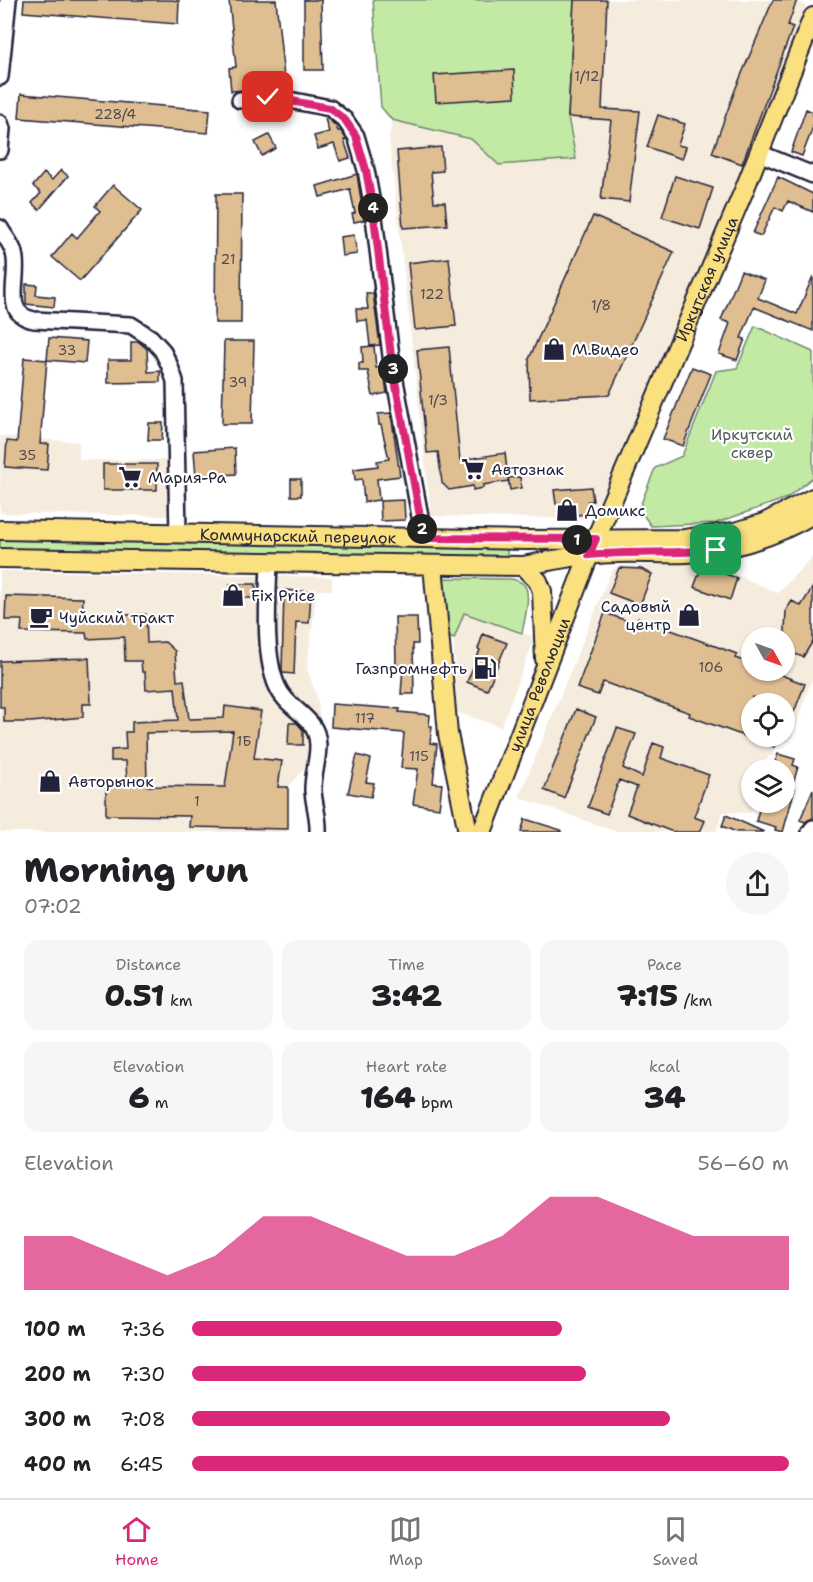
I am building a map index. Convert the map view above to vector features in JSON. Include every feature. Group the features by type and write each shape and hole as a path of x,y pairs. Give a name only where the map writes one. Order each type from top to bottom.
{"main road":[{"name":"Иркутская улица","path":"592,547 812,25"},
{"path":"592,547 709,537 765,523 813,498"},
{"path":"592,547 623,553 686,553 716,550 769,536 813,514"},
{"name":"Коммунарский переулок","path":"0,530 525,540 592,547"},
{"path":"525,540 538,547 540,554 536,561 523,566 538,581 542,591 546,666"},
{"name":"Коммунарский переулок","path":"0,558 523,566 592,547"},
{"name":"улица Революции","path":"482,832 592,547"},
{"path":"433,565 446,725 468,832"}],"street":[{"path":"0,77 8,0"},
{"path":"240,100 274,97 330,108 345,120 356,136 366,170 373,209 392,364 424,538"},
{"path":"0,150 1,126"},
{"path":"759,153 813,175"},
{"path":"0,228 14,254 13,308 17,314 34,320 131,325 151,338 162,350 175,381 178,534"},
{"path":"269,563 268,630 276,685 288,703 311,724 316,734 318,747 313,789 318,832"},
{"path":"810,832 813,828"}],"shaded area":[{"path":"574,0 792,0 806,5 740,181 595,511 587,519 431,516 389,138 392,120 471,139 499,165 576,159 568,117"},
{"path":"0,436 79,442 79,460 167,460 168,516 0,513"},
{"path":"813,556 813,676 795,728 795,693 741,693 741,747 774,747 773,756 768,756 767,759 741,759 741,813 723,812 716,832 617,832 519,797 611,572 617,566 710,563 778,593"},
{"path":"0,571 332,577 332,590 317,590 307,668 318,701 326,764 306,766 288,787 287,832 0,832"},
{"path":"464,613 535,637 501,727 456,712 454,639"}],"green space":[{"path":"373,0 574,0 568,117 576,159 499,165 471,139 392,120 381,107"},
{"name":"Иркутский сквер","path":"755,326 813,352 813,477 787,498 716,523 651,526 639,509 655,468 682,456 716,371 737,368"},
{"path":"0,540 507,548 507,559 0,551"},
{"path":"437,578 518,581 524,585 527,594 522,633 464,613 454,639 446,636"}],"building":[{"path":"24,0 179,1 178,24 23,12"},
{"path":"229,0 276,0 285,87 231,91 229,68 236,67"},
{"path":"304,0 321,0 323,70 304,70"},
{"path":"574,0 607,0 602,109 640,111 629,202 601,199 611,120 568,117"},
{"path":"773,0 797,0 788,25 793,27 742,164 712,153 735,90"},
{"path":"514,70 515,97 436,102 434,75"},
{"path":"21,94 210,110 208,133 19,118"},
{"path":"806,109 813,112 813,127 802,156 791,152"},
{"path":"658,115 685,124 678,145 686,147 682,159 647,147"},
{"path":"325,119 336,126 347,140 344,140 350,158 340,161 334,144 318,149 314,136 329,132"},
{"path":"269,135 276,148 262,156 255,142"},
{"path":"441,147 443,171 431,172 434,202 445,202 447,225 403,228 397,151"},
{"path":"61,170 68,176 39,210 32,203 41,193 33,186 44,173 52,180"},
{"path":"357,174 364,220 354,222 352,214 355,213 350,189 320,197 317,186"},
{"path":"675,176 713,188 700,229 662,217"},
{"path":"778,177 813,194 813,212 788,201 783,211 775,207 761,236 753,233"},
{"path":"113,185 142,210 80,281 52,257 72,233 77,238 100,211 95,206"},
{"path":"216,194 242,194 241,323 215,323"},
{"path":"593,216 674,252 609,395 530,399 529,359"},
{"path":"354,235 357,254 342,256 340,237"},
{"path":"449,258 456,326 415,330 408,263"},
{"path":"741,271 765,280 758,298 797,314 813,276 813,331 754,307 741,338 745,339 737,360 719,354 730,323 721,320"},
{"path":"26,284 37,285 36,295 55,297 54,307 26,304"},
{"path":"366,293 373,293 380,345 370,346 367,320 357,321 356,309 368,309"},
{"path":"49,338 87,341 85,363 47,360"},
{"path":"224,341 254,341 252,424 222,424"},
{"path":"131,342 139,342 147,349 148,372 160,371 160,382 108,383 108,360 131,360"},
{"path":"374,346 376,368 383,367 387,393 373,396 368,371 359,371 359,363 363,363 362,347"},
{"path":"449,347 460,460 505,453 508,478 520,477 521,488 510,490 508,481 483,485 483,488 473,490 473,486 449,490 442,483 438,452 427,453 417,350"},
{"path":"24,358 47,360 40,444 49,444 47,470 5,467 7,441 17,442"},
{"path":"692,367 711,374 683,446 663,439"},
{"path":"391,413 400,476 377,479 379,500 364,502 362,479 355,480 354,469 378,466 377,461 389,459 378,414"},
{"path":"149,423 163,423 162,440 148,440"},
{"path":"235,448 236,474 196,477 194,451"},
{"name":"Мария-Ра","path":"103,464 157,464 157,490 103,490"},
{"path":"291,479 301,479 301,496 291,496"},
{"path":"591,487 593,501 588,501 589,514 560,516 554,490"},
{"path":"404,500 405,520 381,521 380,501"},
{"path":"702,566 737,578 730,600 694,587"},
{"path":"619,568 641,569 652,574 640,605 609,593"},
{"path":"230,584 256,584 256,598 230,598"},
{"path":"813,587 813,641 803,657 795,654 795,627 785,627 786,610 792,601 801,606"},
{"path":"284,590 311,592 309,623 296,622 294,674 282,671"},
{"path":"6,596 83,598 82,617 146,614 147,643 165,642 175,651 177,681 184,680 189,719 224,718 225,706 261,711 254,758 282,761 278,787 288,787 288,829 189,827 190,816 106,815 106,785 127,785 126,761 111,761 111,750 126,749 125,732 132,732 132,722 178,720 175,688 146,690 145,672 142,672 141,661 125,661 124,637 87,639 86,633 21,632 22,620 5,620","holes":["233,731 225,787 147,786 146,733"]},
{"path":"605,613 636,624 638,618 737,654 735,658 741,660 741,681 795,680 805,684 795,709 795,693 741,693 741,735 689,716 690,713 603,682 598,695 577,688"},
{"path":"395,617 417,617 418,644 413,644 414,694 401,694 403,666 396,664"},
{"path":"483,634 507,643 487,690 467,682 480,650 478,649"},
{"path":"89,658 91,704 83,704 83,717 4,722 4,707 0,707 0,661"},
{"path":"332,704 400,709 399,712 430,715 429,726 432,726 430,743 437,744 433,783 442,784 439,808 413,804 418,769 401,768 404,733 331,727"},
{"path":"576,709 596,717 564,798 544,790"},
{"path":"289,723 297,723 303,730 303,745 288,745"},
{"path":"617,728 636,734 623,768 642,777 653,743 664,747 661,758 709,775 694,817 705,821 700,832 673,832 627,814 637,787 619,780 607,814 588,807"},
{"path":"778,754 795,759 776,759"},
{"path":"357,755 371,759 366,782 374,783 371,797 348,793"},
{"path":"813,789 813,818 805,822 800,820"},
{"path":"758,813 788,813 783,832 775,830 776,827 756,821"},
{"path":"726,815 764,832 736,832 722,826"},
{"path":"525,819 561,830 561,832 521,832"}],"place":[{"name":"М.Видео","path":"554,349"},
{"name":"Автознак","path":"473,469"},
{"name":"Мария-Ра","path":"130,477"},
{"name":"Домикс","path":"567,510"},
{"name":"Fix Price","path":"233,595"},
{"name":"Садовый центр","path":"689,615"},
{"name":"Чуйский тракт","path":"41,617"},
{"name":"Газпромнефть","path":"485,668"},
{"name":"Авторынок","path":"50,781"}],"route":[{"path":"268,97 330,108 345,120 356,136 366,170 373,209 384,282 392,364 424,538 596,539 589,555 686,553 716,550"}]}
